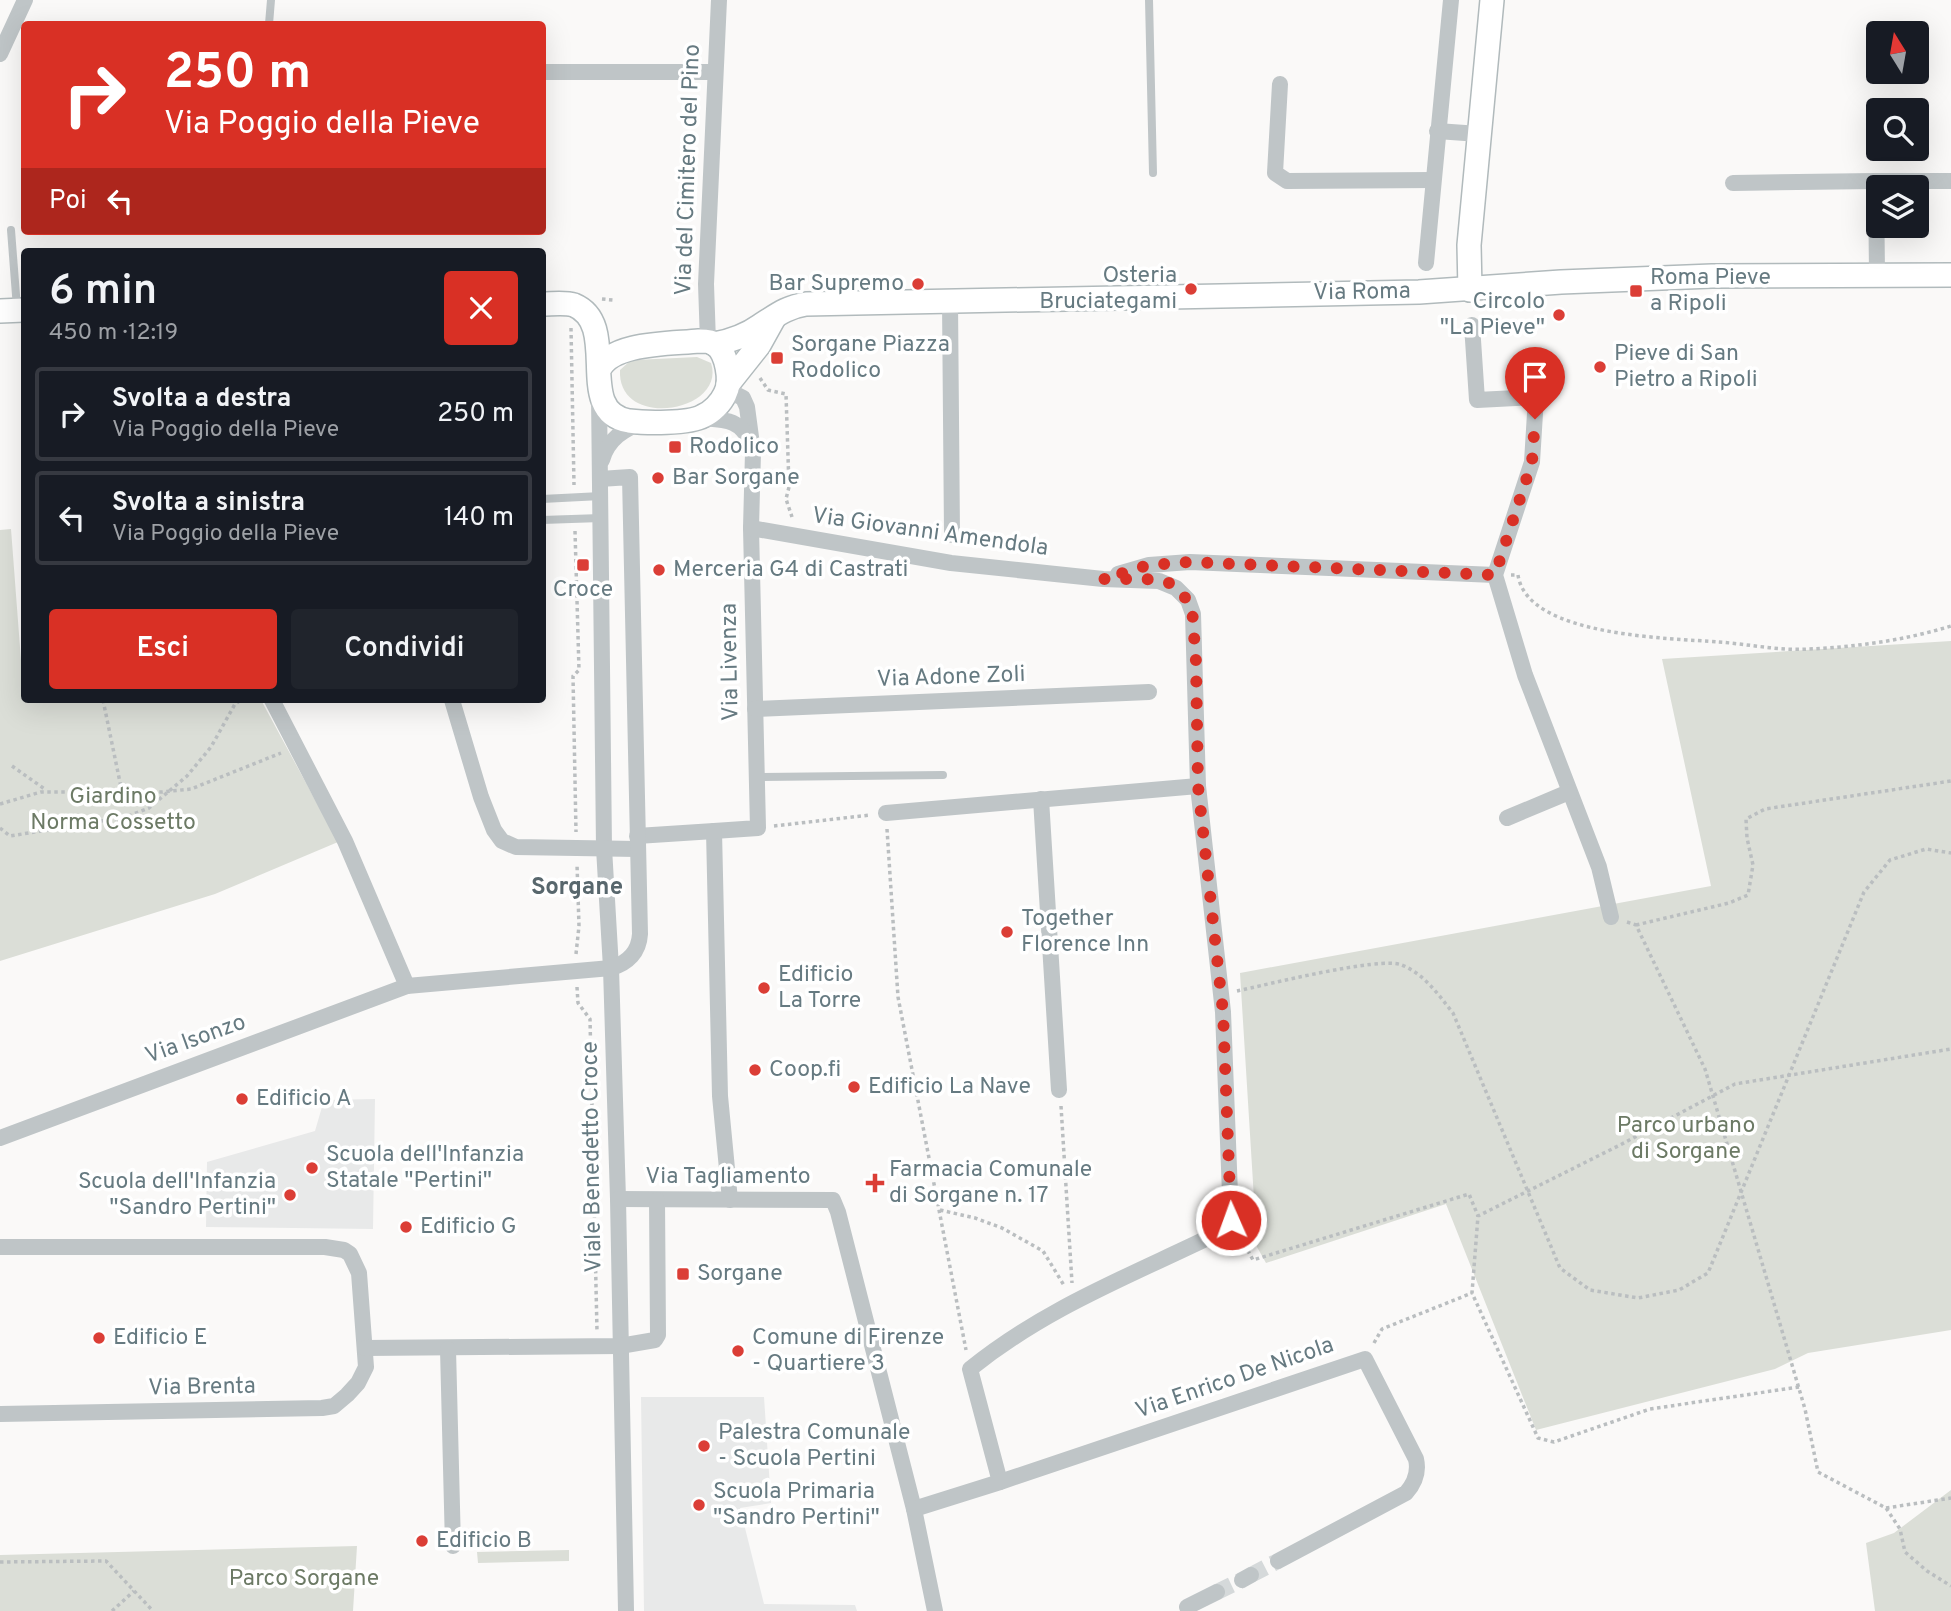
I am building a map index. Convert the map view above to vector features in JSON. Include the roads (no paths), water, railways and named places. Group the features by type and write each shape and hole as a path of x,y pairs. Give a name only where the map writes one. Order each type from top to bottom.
{"street":[{"name":"Via del Cimitero del Pino","path":"711,343 706,284 719,0"},
{"path":"1426,263 1451,0"},
{"path":"1470,290 1469,245 1492,0"},
{"path":"0,54 18,32 22,3"},
{"path":"546,72 715,72"},
{"path":"1280,85 1275,173 1287,181 1433,180"},
{"path":"1437,131 1479,134"},
{"path":"1733,183 1866,181"},
{"path":"1929,181 1951,181"},
{"path":"1877,238 1877,274"},
{"name":"Via Roma","path":"711,343 727,341 748,332 788,307 806,304 1470,290 1647,278 1951,275"},
{"path":"950,301 952,535"},
{"path":"546,304 571,304 586,314 596,337 599,382 607,408 614,415 629,421 700,418 737,425 743,428 753,452"},
{"path":"700,418 720,402 759,345 775,315"},
{"path":"1472,325 1477,400 1536,397 1532,462 1495,575 1525,675 1599,867 1611,917"},
{"path":"599,382 606,358 620,351 699,341 711,343 726,366 728,387"},
{"name":"Viale Benedetto Croce","path":"599,382 604,848 611,968 618,1199 626,1611"},
{"name":"Via Livenza","path":"714,831 758,828 751,528 753,452 747,407 743,398 728,387"},
{"name":"Viale Benedetto Croce","path":"600,474 603,455 613,439 644,421"},
{"path":"600,474 630,477 639,945 627,960 611,968"},
{"name":"Via Giovanni Amendola","path":"751,528 951,563 1169,583 1184,596 1192,608 1196,662 1198,786 1221,994 1231,1220 1229,1225 1218,1233 1079,1298 1029,1326 999,1345 970,1369 1000,1482"},
{"path":"1103,579 1149,565 1190,562 1495,575"},
{"path":"603,640 633,639"},
{"name":"Via Adone Zoli","path":"755,709 1149,692"},
{"path":"274,703 345,841 407,986"},
{"path":"453,703 481,797 494,830 502,841 516,847 604,848 714,831 720,1096 730,1200"},
{"path":"886,813 1198,786"},
{"path":"1507,818 1569,792"},
{"path":"1041,799 1059,1090"},
{"name":"Via Isonzo","path":"0,1138 407,986 611,968"},
{"name":"Via Tagliamento","path":"618,1199 833,1200 914,1509 936,1611"},
{"path":"0,1247 325,1247 344,1250 350,1254 359,1273 365,1348 620,1346 649,1342 655,1340 658,1335 657,1200"},
{"name":"Via Brenta","path":"0,1415 334,1406 358,1383 366,1367 365,1348"},
{"path":"448,1349 453,1546"},
{"name":"Via Enrico De Nicola","path":"914,1509 1365,1359 1416,1459 1418,1469 1415,1481 1406,1493 1278,1561"},
{"path":"1187,1607 1217,1592"}],"lane":[{"path":"269,21 271,0"},
{"path":"1149,0 1153,173"},
{"path":"10,230 14,310"},
{"path":"546,499 601,496"},
{"path":"546,520 601,518"},
{"path":"757,777 943,775"}],"tunnel":[{"path":"1251,1575 1278,1561"},
{"path":"1217,1592 1242,1580"}],"place":[{"name":"Bar Supremo","path":"918,284"},
{"name":"Osteria Bruciategami","path":"1191,289"},
{"name":"Roma Pieve a Ripoli","path":"1636,291"},
{"name":"Circolo \"La Pieve\"","path":"1559,315"},
{"name":"Sorgane Piazza Rodolico","path":"777,358"},
{"name":"Pieve di San Pietro a Ripoli","path":"1600,367"},
{"name":"Rodolico","path":"675,447"},
{"name":"Bar Sorgane","path":"658,478"},
{"name":"Croce","path":"583,565"},
{"name":"Merceria G4 di Castrati","path":"659,570"},
{"name":"Together Florence Inn","path":"1007,932"},
{"name":"Edificio La Torre","path":"764,988"},
{"name":"Coop.fi","path":"755,1070"},
{"name":"Edificio La Nave","path":"854,1087"},
{"name":"Edificio A","path":"242,1099"},
{"name":"Scuola dell'Infanzia Statale \"Pertini\"","path":"312,1168"},
{"name":"Farmacia Comunale di Sorgane n. 17","path":"875,1183"},
{"name":"Scuola dell'Infanzia \"Sandro Pertini\"","path":"290,1195"},
{"name":"Edificio G","path":"406,1227"},
{"name":"Sorgane","path":"683,1274"},
{"name":"Edificio E","path":"99,1338"},
{"name":"Comune di Firenze - Quartiere 3","path":"738,1351"},
{"name":"Palestra Comunale - Scuola Pertini","path":"704,1446"},
{"name":"Scuola Primaria \"Sandro Pertini\"","path":"699,1505"},
{"name":"Edificio B","path":"422,1541"}],"district":[{"name":"Sorgane","path":"577,888"}],"park label":[{"name":"Giardino Norma Cossetto","path":"113,810"},
{"name":"Parco urbano di Sorgane","path":"1686,1139"},
{"name":"Parco Sorgane","path":"304,1579"}]}
